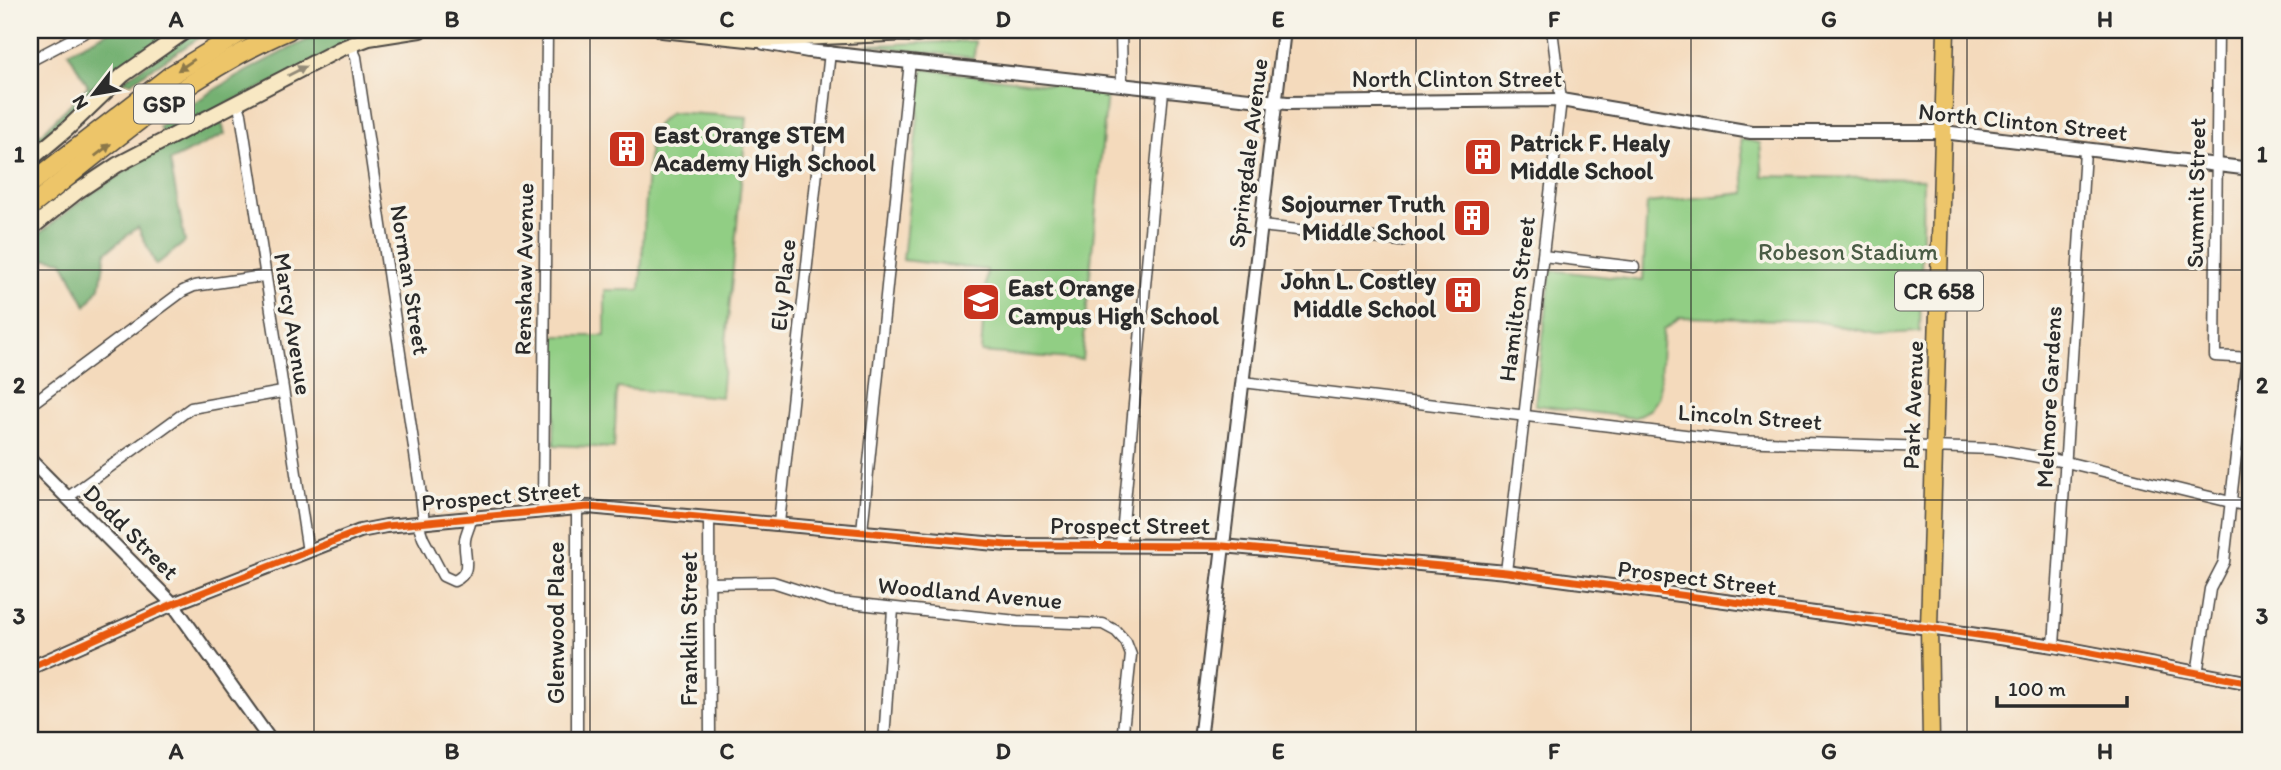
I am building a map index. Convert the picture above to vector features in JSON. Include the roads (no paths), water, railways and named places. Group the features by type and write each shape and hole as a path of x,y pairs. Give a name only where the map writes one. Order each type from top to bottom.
{"highway":[{"name":"GSP","path":"35,179 172,75 244,30"},
{"name":"GSP","path":"30,207 53,200 189,85 242,53 289,30"},
{"path":"879,30 918,33"}],"main road":[{"path":"31,159 123,75 187,30"},
{"path":"30,229 53,200 350,44 377,36 420,30"},
{"name":"North Clinton Street","path":"662,30 747,40"},
{"path":"747,40 976,30"},
{"name":"Park Avenue","path":"1931,740 1929,628 1946,30"}],"street":[{"path":"30,61 89,30"},
{"name":"Renshaw Avenue","path":"543,509 547,30"},
{"path":"1122,30 1122,86"},
{"name":"Springdale Avenue","path":"1200,740 1284,30"},
{"name":"Hamilton Street","path":"1506,572 1561,100 1552,30"},
{"name":"Summit Street","path":"2218,30 2215,356 2249,358"},
{"name":"North Clinton Street","path":"747,40 796,49 1276,102 1561,100 1751,132 1943,132 2251,169"},
{"name":"Norman Street","path":"350,44 356,57 423,538 443,576 454,581 462,576 467,565 465,539 471,517"},
{"name":"Ely Place","path":"779,523 830,52"},
{"path":"862,531 910,61"},
{"path":"1121,545 1163,91"},
{"name":"Marcy Avenue","path":"237,103 241,114 308,552"},
{"name":"Melmore Gardens","path":"2054,646 2085,151"},
{"path":"1261,226 1401,240"},
{"path":"1544,256 1634,267"},
{"path":"30,405 183,291 194,286 264,276"},
{"path":"2197,674 2210,589 2224,562 2249,358"},
{"name":"Lincoln Street","path":"1243,382 1735,440 1994,449 2066,463 2251,507"},
{"path":"68,498 191,408 282,393"},
{"name":"Dodd Street","path":"30,460 173,604 270,740"},
{"name":"Prospect Street","path":"30,668 173,604 360,531 577,507 1007,545 1223,546 1506,572 2054,646 2251,683"},
{"name":"Glenwood Place","path":"577,507 577,740"},
{"name":"Franklin Street","path":"709,517 710,740"},
{"name":"Woodland Avenue","path":"709,583 773,582 831,601 1017,621 1103,624 1116,631 1126,642 1131,655 1122,740"},
{"path":"893,608 884,739 901,740"}],"place":[{"name":"East Orange STEM Academy High School","path":"627,149"},
{"name":"Patrick F. Healy Middle School","path":"1483,157"},
{"name":"Sojourner Truth Middle School","path":"1472,218"},
{"name":"John L. Costley Middle School","path":"1463,295"},
{"name":"East Orange Campus High School","path":"981,302"}],"park label":[{"name":"Robeson Stadium","path":"1848,252"}]}
